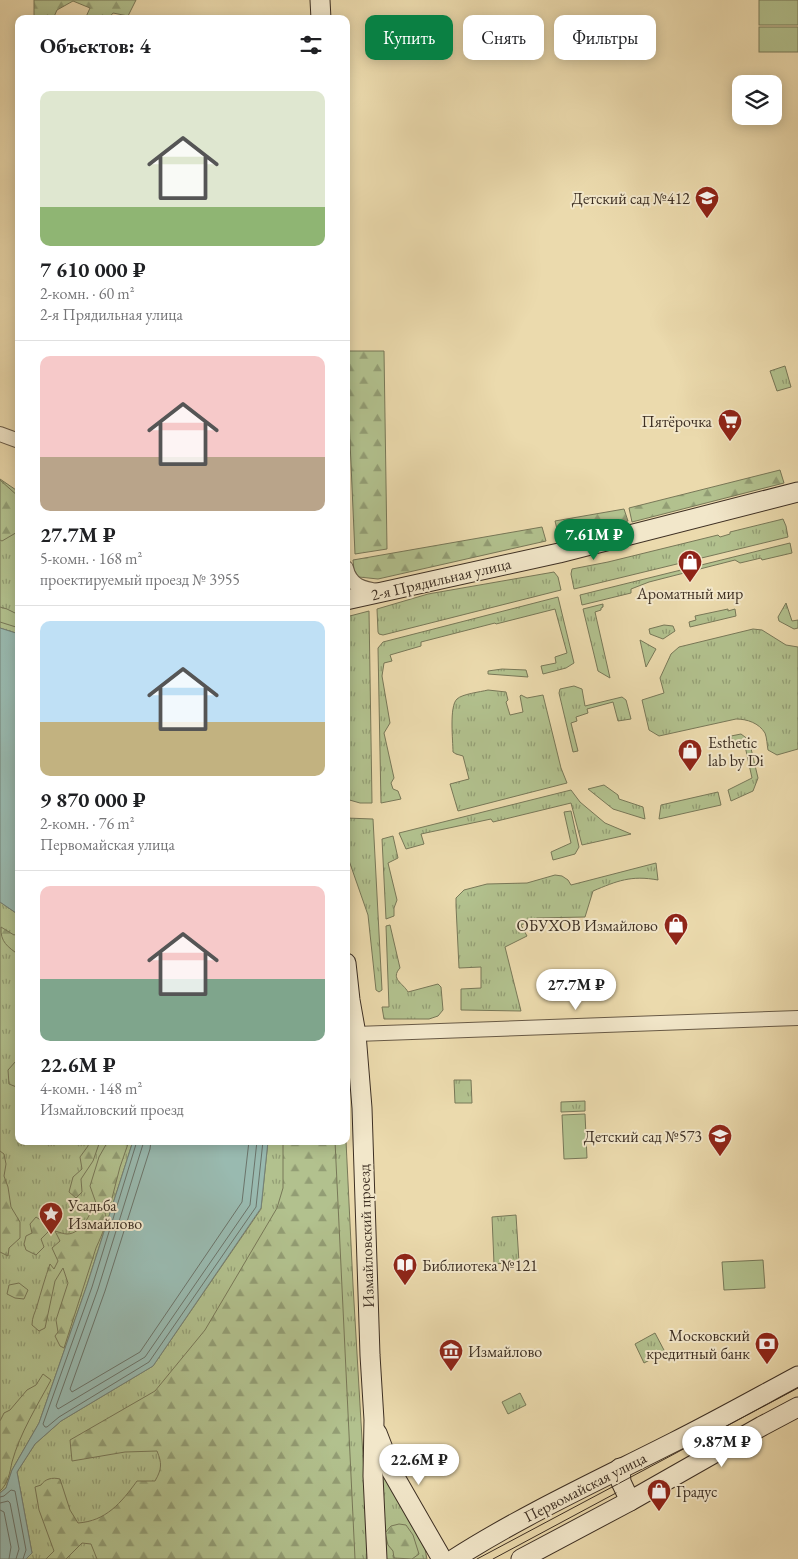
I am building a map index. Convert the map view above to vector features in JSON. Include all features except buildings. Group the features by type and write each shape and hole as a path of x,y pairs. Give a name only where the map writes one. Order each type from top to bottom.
{"street":[{"path":"320,0 321,15"},
{"path":"0,434 15,440"},
{"name":"2-я Прядильная улица","path":"350,599 559,553 798,492"},
{"path":"350,579 362,588 381,592"},
{"name":"Измайловский проезд","path":"350,1000 356,1034 362,1108 374,1420 372,1456 377,1559"},
{"path":"356,1034 798,1018"},
{"name":"Первомайская улица","path":"454,1559 475,1545 798,1376"},
{"name":"Первомайская улица","path":"521,1559 630,1501 798,1407"},
{"name":"Измайловский проезд","path":"374,1420 380,1444 392,1472 442,1559"},
{"path":"620,1468 621,1482 630,1501"}],"green space":[{"path":"34,0 136,0 128,15 113,13 111,15 87,15 90,8 73,1 57,10 55,15 34,15"},
{"path":"759,0 798,0 798,25 759,25"},
{"path":"759,27 798,27 798,52 759,52"},
{"path":"350,351 384,351 387,549 355,554 350,441"},
{"path":"785,366 791,387 777,391 770,371"},
{"path":"780,470 784,483 632,522 629,508"},
{"path":"0,479 15,489 15,633 0,628"},
{"path":"0,480 15,493 15,533 2,541 0,540"},
{"path":"624,509 628,521 559,537 555,521"},
{"path":"783,519 788,537 574,589 572,569 718,535 720,537 730,534 730,532"},
{"path":"542,527 546,541 378,579 359,577 354,570 353,560"},
{"path":"790,543 792,553 740,563 735,560 649,582 631,589 631,593 582,605 580,595"},
{"path":"554,572 558,577 561,590 383,635 378,632 377,609 428,594"},
{"path":"558,597 574,663 566,668 543,674 541,666 556,663 555,657 567,653 555,609 421,642 421,646 390,655 392,661 384,663 382,676 390,723 384,733 394,778 391,783 393,789 398,791 401,799 381,803 378,648 383,642"},
{"path":"786,603 792,621 798,620 798,628 794,629 779,621 778,617"},
{"path":"603,604 601,610 595,612 610,678 598,671 583,609"},
{"path":"0,607 15,613 15,627 0,622"},
{"path":"728,609 728,611 735,609 736,616 690,627 689,622 696,620 695,616"},
{"path":"369,611 372,803 360,803 350,800 350,616"},
{"path":"664,625 673,626 675,631 663,639 650,634 649,629"},
{"path":"753,629 762,630 786,645 798,647 798,749 777,755 768,750 765,733 759,727 752,722 740,719 659,736 649,730 642,700 664,693 660,678 671,654 679,647"},
{"path":"640,640 656,649 646,667"},
{"path":"502,669 526,670 528,677 488,674 488,671"},
{"path":"574,686 582,689 585,706 622,697 626,700 631,719 618,721 613,702 587,709 588,713 576,717 577,721 571,723 578,751 573,752 559,693 560,689"},
{"path":"488,690 506,692 508,700 506,702 510,715 523,712 521,695 527,698 543,695 561,768 567,783 458,811 450,784 469,779 463,756 453,752 453,709 459,697"},
{"path":"741,734 749,740 758,778 753,791 731,801 728,790 752,778 745,746 734,749 731,736"},
{"path":"604,785 618,795 619,799 643,807 645,819 613,809 588,789"},
{"path":"571,790 580,802 605,823 631,834 582,845 571,803 493,822 491,819 421,834 424,844 406,849 399,833"},
{"path":"718,792 721,805 659,819 661,805"},
{"path":"571,811 579,847 575,854 553,860 551,852 571,843 564,812"},
{"path":"350,818 373,819 382,990 379,992 376,990 368,915 350,863"},
{"path":"393,836 398,858 388,863 397,900 394,916 386,919 382,839"},
{"path":"656,863 658,880 640,878 624,880 593,891 585,917 537,918 521,925 527,936 505,947 521,1011 461,1010 461,989 481,988 481,967 459,968 456,898 464,890 487,884 527,883 555,875 562,876 571,885"},
{"name":"Усадьба Измайлово","path":"0,902 15,912 15,1145 132,1145 87,1285 39,1423 12,1470 6,1488 0,1493"},
{"path":"390,925 400,968 396,975 398,981 408,992 438,984 441,987 443,1010 438,1016 429,1019 384,1019 382,1007 389,1007 386,926"},
{"path":"1,927 15,935 15,952 3,940"},
{"path":"15,1062 15,1086 9,1084 8,1070"},
{"path":"454,1080 471,1080 472,1103 455,1103"},
{"path":"585,1101 585,1111 561,1112 561,1102"},
{"path":"585,1114 587,1158 564,1159 562,1115"},
{"path":"99,1145 93,1161 81,1179 82,1192 76,1198 69,1192 73,1177 82,1169 80,1157 88,1146"},
{"path":"106,1145 128,1145 111,1202 103,1201 106,1217 105,1224 64,1348 60,1346 55,1336 58,1332 56,1320 68,1283 63,1268 55,1281 45,1328 39,1331 32,1325 32,1320 50,1264 54,1269 58,1261 52,1248 60,1241 55,1231 66,1234 77,1231 96,1203 90,1186 99,1157"},
{"path":"268,1145 346,1145 369,1559 26,1559 32,1553 17,1472 35,1444 61,1421 153,1366 261,1209"},
{"path":"283,1145 335,1145 355,1559 97,1559 91,1544 82,1543 66,1559 46,1559 54,1551 39,1510 35,1487 49,1479 60,1479 70,1510 78,1523 88,1522 105,1515 125,1497 137,1481 155,1481 160,1466 157,1451 125,1452 72,1461 70,1440 155,1391 205,1330 277,1208 283,1188"},
{"path":"0,1151 4,1154 6,1164 4,1176 11,1207 20,1222 20,1238 9,1248 8,1256 0,1252"},
{"path":"516,1215 519,1262 494,1264 492,1217"},
{"path":"36,1217 45,1223 48,1232 41,1239 44,1247 36,1255 26,1250 24,1244 26,1236 32,1233 30,1224"},
{"path":"763,1260 765,1288 724,1290 722,1262"},
{"path":"19,1283 28,1290 24,1299 15,1298 7,1294 9,1285"},
{"path":"655,1333 665,1352 644,1363 635,1344"},
{"path":"43,1374 51,1380 24,1430 15,1451 7,1481 0,1491 0,1421 4,1413 10,1410 27,1390 36,1385"},
{"path":"520,1393 526,1405 508,1414 502,1402"},
{"path":"384,1476 425,1549 427,1559 384,1559 380,1478"},
{"path":"406,1525 413,1535 419,1554 412,1559 394,1558 393,1551 388,1545 385,1533 391,1526"}],"water":[{"path":"0,628 15,633 15,912 0,902"},
{"path":"132,1145 268,1145 261,1208 153,1366 61,1421 35,1444 17,1472 32,1553 26,1559 0,1559 0,1493 6,1488 12,1470 39,1423 87,1285"}],"tram line":[{"path":"477,1559 798,1388"},
{"path":"493,1559 616,1493"}],"place":[{"name":"Детский сад №412","path":"707,219"},
{"name":"Пятёрочка","path":"730,442"},
{"name":"Ароматный мир","path":"690,583"},
{"name":"Esthetic lab by Di","path":"690,772"},
{"name":"ОБУХОВ Измайлово","path":"676,946"},
{"name":"Детский сад №573","path":"720,1157"},
{"name":"Усадьба Измайлово","path":"51,1235"},
{"name":"Библиотека №121","path":"405,1286"},
{"name":"Московский кредитный банк","path":"767,1365"},
{"name":"Измайлово","path":"451,1372"},
{"name":"Градус","path":"659,1512"}]}
